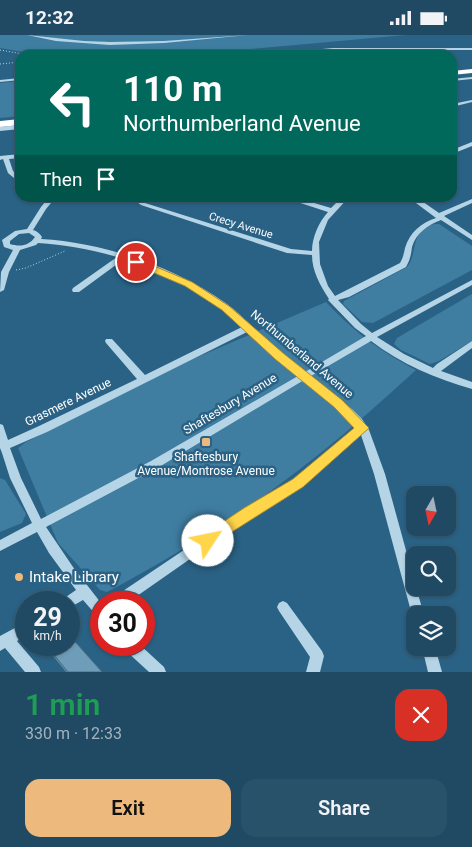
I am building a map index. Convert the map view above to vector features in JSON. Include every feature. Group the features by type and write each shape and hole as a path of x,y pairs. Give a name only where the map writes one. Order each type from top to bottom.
{"highway":[{"path":"457,75 472,72"},
{"path":"0,124 15,122"}],"street":[{"path":"29,35 62,42 124,45 246,35"},
{"path":"323,50 472,49"},
{"path":"457,76 472,78"},
{"path":"0,81 15,80"},
{"path":"457,105 472,101"},
{"path":"0,129 15,128"},
{"path":"457,150 472,144"},
{"path":"3,158 10,172 15,176"},
{"path":"332,299 346,295 403,265 408,260 408,249 413,236 424,226 439,217 472,201"},
{"path":"29,231 48,202"},
{"name":"Crecy Avenue","path":"140,202 290,251 314,253"},
{"path":"301,202 330,211"},
{"path":"340,202 330,211 317,232 314,253 320,279 332,299 351,321 400,356 434,373 472,386"},
{"path":"418,202 472,238"},
{"path":"0,235 8,237 29,231 38,235 38,241 28,247 18,249 7,245 6,240 8,237"},
{"name":"Northumberland Avenue","path":"38,241 81,245 122,257 166,274 202,291 248,327 279,356 305,375 350,414 363,428 382,483 416,606"},
{"path":"0,287 18,249"},
{"path":"76,290 122,257"},
{"name":"Shaftesbury Avenue","path":"0,546 155,464 371,337 472,282"},
{"name":"Grasmere Avenue","path":"4,446 248,327"},
{"path":"109,341 143,379"},
{"path":"434,373 440,366 472,344"},
{"path":"0,428 4,446 4,463 39,525 90,599"},
{"path":"133,591 249,512 298,483 363,428"},
{"path":"80,595 84,592"},
{"path":"283,607 317,656 312,672"},
{"path":"15,635 3,642 34,672"},
{"path":"141,656 158,672"},
{"path":"431,656 435,672"}],"path":[{"path":"0,50 15,53"},
{"path":"0,64 15,62"},
{"path":"6,272 26,268 81,245"}],"shaded area":[{"path":"0,35 406,35 239,50 15,51 0,48"},
{"path":"15,82 15,116 0,118 0,83"},
{"path":"439,224 472,246 472,270 373,323 362,322 343,304 344,301 407,267 413,255 416,240 423,228"},
{"path":"472,294 472,341 439,361 430,364 401,350 394,344 397,338"},
{"path":"326,302 368,340 416,370 331,445 268,493 189,545 135,577 109,591 100,590 58,543 18,448 26,442 193,359"},
{"path":"0,478 5,480 26,514 22,523 0,532"}],"building":[{"path":"80,647 102,672 68,672 55,656 80,656"}],"place":[{"name":"Shaftesbury Avenue/Montrose Avenue","path":"206,442"},
{"name":"Intake Library","path":"19,577"}],"route":[{"path":"136,262 202,291 226,308 279,356 338,403 363,428 298,483 249,512 208,541"}]}
